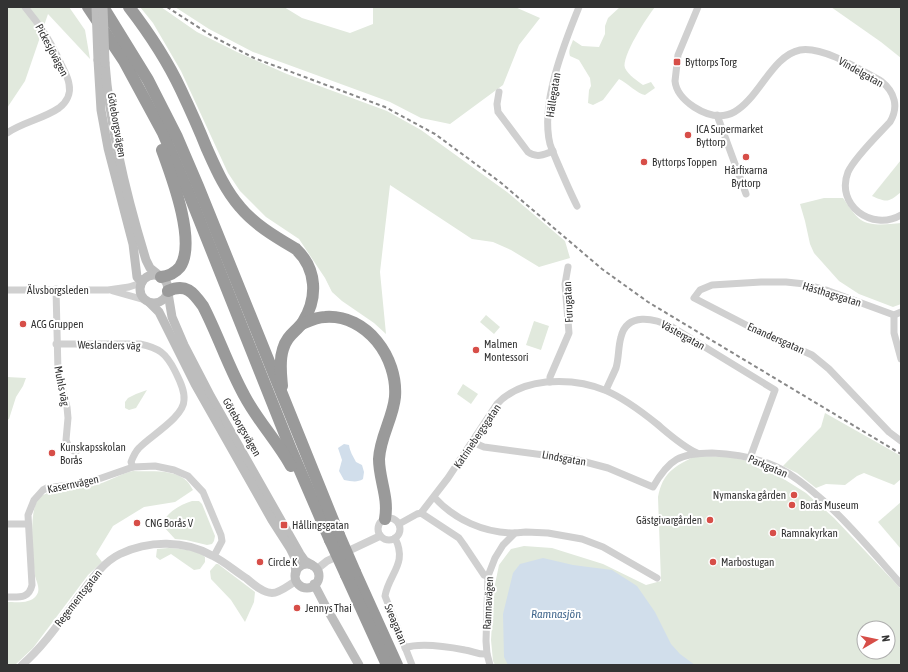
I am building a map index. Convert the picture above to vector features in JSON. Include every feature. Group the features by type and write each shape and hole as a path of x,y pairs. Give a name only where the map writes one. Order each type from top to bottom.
{"highway":[{"path":"88,7 124,62 163,132 292,452 350,574 397,665"},
{"path":"103,7 148,80 177,137 283,398 332,536"},
{"path":"129,7 146,28 162,54 180,88 219,176 229,193 240,208 253,220 296,249 307,262 311,271 314,292 309,311 302,324"},
{"path":"138,87 175,185 184,227 184,249 182,263 177,270 161,277"},
{"path":"168,292 181,287 187,289 198,298 243,394 253,411 283,451 332,536"},
{"path":"283,398 280,368 283,349 293,332 302,324 326,317 348,321 357,325 372,336 388,358 394,376 395,395 392,410 382,439 380,454 380,468 386,502 385,519"},
{"path":"350,574 387,665"}],"main road":[{"name":"Göteborgsvägen","path":"96,7 101,61"},
{"name":"Göteborgsvägen","path":"103,7 99,91 104,128 114,174 137,243 141,260 143,272 140,291 148,302 159,312 189,373 272,520 290,548 294,556 296,577"},
{"name":"Göteborgsvägen","path":"137,243 166,282 175,326 198,374 300,554 305,561 314,567"},
{"path":"142,282 152,275 161,277"},
{"path":"148,302 155,304 160,302 165,299 168,292"},
{"path":"303,565 314,567 318,577 314,584 309,587 304,587 296,577 298,568 303,565"},
{"path":"314,584 360,665"}],"street":[{"name":"Pickesjövägen","path":"7,133 14,128 60,107 65,102 70,89 67,76 46,35 25,7"},
{"name":"Hällegatan","path":"577,206 553,151 549,138 550,101 558,63 579,7"},
{"name":"Vindelgatan","path":"698,7 678,55 676,85 681,95 691,105 706,114 730,114 736,111 746,103 781,60 792,52 800,50 816,50 822,52 882,81 887,86 892,92 896,106 895,112 890,122 856,160 849,171 846,190 851,204 866,218 885,221 895,219 901,215"},
{"path":"499,92 497,104 498,112 528,152 536,156 553,151"},
{"path":"717,115 746,194"},
{"name":"Furugatan","path":"550,382 550,377 569,333 565,284 568,267"},
{"name":"Älvsborgsleden","path":"7,290 108,290 129,288 142,282"},
{"name":"Hästhagsgatan","path":"694,298 700,290 712,285 786,282 805,284 898,314"},
{"name":"Muhls väg","path":"56,289 56,344 58,372 67,407 67,445 74,451 78,450"},
{"name":"Älvsborgsleden","path":"108,290 148,302"},
{"name":"Enandersgatan","path":"694,298 754,329 812,355 829,369 889,432 901,441"},
{"path":"898,314 901,324"},
{"path":"898,314 894,333 901,359"},
{"name":"Västergatan","path":"606,390 616,368 620,338 627,324 633,320 645,319 660,321 775,390 750,458"},
{"name":"Weslanders väg","path":"56,344 140,344 153,347 163,353 170,362 182,389 184,403 177,416 138,449 131,462 133,467"},
{"name":"Katrinebergsgatan","path":"399,524 421,513 434,498 502,398 515,390 524,387 550,382 578,382 606,390 627,401 685,447 697,453"},
{"name":"Lindsgatan","path":"472,442 484,447 574,459 608,468 653,487"},
{"name":"Parkgatan","path":"653,487 661,473 668,465 687,455 697,453 728,454 750,458 787,473 809,489 850,528 901,584"},
{"name":"Kasernvägen","path":"7,598 22,596 31,591 32,585 28,515 32,504 43,490 90,482 133,467 155,466 174,470 188,476 203,492 221,535 222,541 214,556"},
{"path":"434,498 450,512 477,527 488,531 515,534 526,532 548,533 582,539 603,547 657,578"},
{"path":"421,513 459,538 484,575 488,576"},
{"path":"385,519 393,519 399,524 400,532 395,538 387,540 380,536 378,527 380,522 385,519"},
{"path":"7,524 28,524"},
{"name":"Ramnavägen","path":"490,665 487,654 486,614 488,576 495,558 503,546 515,534"},
{"path":"314,567 380,536"},
{"name":"Sveagatan","path":"395,538 400,550 400,558 385,596 412,665"},
{"name":"Regementsgatan","path":"22,665 30,659 52,632 98,571 119,554 148,545 169,544 188,546 214,556 265,591 272,593 278,591 296,577"},
{"path":"405,648 417,645 440,646 466,650 481,655 487,654"}],"shaded area":[{"path":"7,7 69,7 85,30 90,59 48,14 25,81 7,108"},
{"path":"140,7 161,7 197,32 237,52 287,74 387,111 421,130 507,192 565,241 570,258 539,267 511,250 493,242 472,239 390,185 380,272 386,334 374,323 342,301 332,292 325,278 299,239 266,217 240,191 228,173 181,71 153,23"},
{"path":"175,7 284,7 302,18 350,33 373,24 373,7 515,7 540,18 519,45 503,85 450,124 421,118 390,102 253,52 209,29"},
{"path":"620,7 655,7 646,19 627,55 625,68 633,78 643,85 651,82 655,88 645,95 639,93 619,79 603,100 593,105 588,103 589,90 591,86 590,78 579,60 570,56 570,48 573,40 582,46 599,47 605,34 605,26 608,18"},
{"path":"831,7 901,7 901,58 881,42"},
{"path":"901,160 901,192 891,200 881,200 872,196"},
{"path":"824,198 843,198 851,210 861,220 870,224 901,223 901,304 893,307 859,294 839,281 814,253 810,244 800,204"},
{"path":"486,315 500,327 494,334 480,322"},
{"path":"534,321 549,326 541,350 526,345"},
{"path":"7,377 26,378 16,397 9,419 7,420"},
{"path":"463,384 478,394 471,404 457,394"},
{"path":"147,390 136,408 129,410 125,408 125,402 128,398"},
{"path":"825,413 901,456 901,479 894,485 864,473 857,476 845,485 826,484 816,488 797,473 783,466 821,427"},
{"path":"695,456 731,457 748,461 779,476 806,493 834,518 901,589 901,665 495,665 493,661 491,640 494,589 499,565 511,549 524,546 552,548 603,564 646,585 661,581 658,497 666,476 675,467"},
{"path":"133,471 171,473 186,480 193,490 175,502 144,507 113,526 96,554 102,562 88,575 33,648 15,665 7,665 7,602 23,602 33,599 38,591 32,547 32,523 33,513 39,498 50,492 58,490 99,484"},
{"path":"192,501 199,501 202,504 215,536 212,544 207,545 175,539 164,527 163,522 165,518 179,507"},
{"path":"901,502 901,549 878,522"},
{"path":"168,548 197,552 205,557 205,562 200,569 194,570 171,554 160,560 156,557 157,549"},
{"path":"216,564 255,592 254,602 245,622 231,600 211,579 210,571"}],"water":[{"path":"344,444 349,445 356,462 362,465 364,472 363,479 358,481 344,480 339,471 342,460 338,448"},
{"name":"Ramnasjön","path":"543,558 573,565 612,570 637,586 655,612 671,644 680,654 695,665 508,665 504,657 503,614 513,573 520,564"}],"railway":[{"path":"167,7 212,36 254,58 385,107 435,134 500,182 602,269 648,302 901,454"}],"place":[{"name":"Byttorps Torg","path":"677,62"},
{"name":"ICA Supermarket Byttorp","path":"688,135"},
{"name":"Hårfixarna Byttorp","path":"746,157"},
{"name":"Byttorps Toppen","path":"644,162"},
{"name":"ACG Gruppen","path":"23,324"},
{"name":"Malmen Montessori","path":"476,350"},
{"name":"Kunskapsskolan Borås","path":"52,453"},
{"name":"Nymanska gården","path":"794,495"},
{"name":"Borås Museum","path":"792,505"},
{"name":"Gästgivargården","path":"710,520"},
{"name":"CNG Borås V","path":"137,523"},
{"name":"Hållingsgatan","path":"284,525"},
{"name":"Ramnakyrkan","path":"773,533"},
{"name":"Circle K","path":"260,562"},
{"name":"Marbostugan","path":"713,562"},
{"name":"Jennys Thai","path":"297,608"}]}
